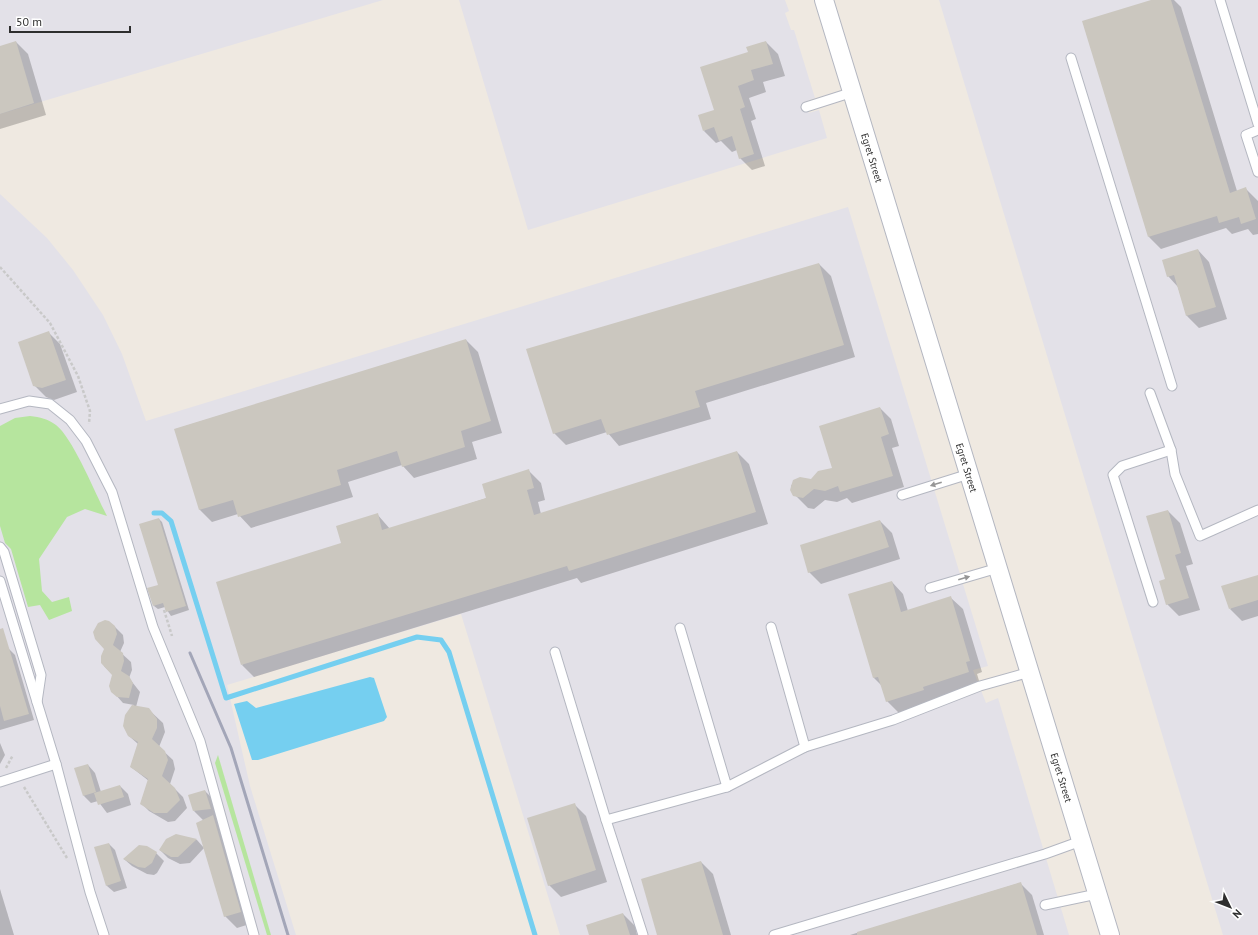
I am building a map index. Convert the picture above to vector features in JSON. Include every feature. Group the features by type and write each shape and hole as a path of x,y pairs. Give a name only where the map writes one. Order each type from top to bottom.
{"street":[{"name":"Egret Street","path":"824,0 1110,935"}],"lane":[{"path":"1220,0 1258,124"},
{"path":"1071,58 1172,386"},
{"path":"806,107 852,92"},
{"path":"1258,130 1246,135 1258,172"},
{"path":"1150,393 1171,450 1175,474 1200,536 1258,510"},
{"path":"0,409 29,401 50,404 70,420 86,441 112,492 153,627 200,741 254,935"},
{"path":"1153,602 1113,475 1122,466 1171,450"},
{"path":"902,495 969,474"},
{"path":"0,547 4,552 41,675 37,705"},
{"path":"930,588 998,568"},
{"path":"0,581 56,764 90,892 104,935"},
{"path":"771,627 806,747"},
{"path":"680,628 727,787"},
{"path":"555,652 643,935"},
{"path":"606,820 727,787 806,747 893,720 980,686 1030,672"},
{"path":"0,782 56,764"},
{"path":"774,935 1045,854 1081,841"},
{"path":"1045,905 1097,894"}],"path":[{"path":"0,267 50,322 78,376 90,411 86,441"},
{"path":"23,785 69,862"}],"shaded area":[{"path":"0,0 383,0 0,114"},
{"path":"459,0 785,0 789,11 785,13 791,30 794,30 815,98 804,102 809,113 819,110 827,138 528,230"},
{"path":"939,0 1258,0 1258,935 1223,935"},
{"path":"0,194 47,238 73,270 103,315 122,354 146,421 848,207 988,666 973,670 986,703 998,698 1069,935 560,935 461,614 227,685 250,786 296,935 0,935"}],"green space":[{"path":"30,416 50,421 63,432 77,454 107,516 85,509 67,517 39,559 42,591 52,602 69,597 72,611 49,620 40,605 28,607 11,549 5,543 0,526 0,426 15,418"},
{"path":"218,755 271,935 267,935 215,763"}],"water":[{"path":"370,677 374,678 387,717 384,721 258,760 252,760 234,704 247,701 256,708"}],"building":[{"path":"1151,0 1171,0 1230,193 1246,187 1256,219 1241,224 1239,217 1219,223 1217,216 1148,237 1082,21"},
{"path":"16,41 34,103 0,114 0,46"},
{"path":"766,41 773,64 751,70 754,80 738,86 745,107 740,109 754,154 739,159 732,136 719,141 714,127 703,131 698,115 714,110 700,67 748,52 746,47"},
{"path":"1198,249 1216,307 1186,316 1174,275 1167,277 1162,260"},
{"path":"819,263 844,345 695,391 700,407 607,435 601,419 553,434 526,349"},
{"path":"49,331 66,380 42,388 33,386 18,342"},
{"path":"466,339 491,421 461,431 465,447 402,467 397,451 337,470 341,485 238,517 233,500 199,510 174,429"},
{"path":"880,407 889,434 881,437 893,476 840,492 838,486 825,491 814,489 803,498 793,496 790,490 793,480 800,477 811,479 818,471 832,468 819,426"},
{"path":"737,451 756,512 569,571 567,566 241,665 216,582 341,543 336,526 378,513 382,530 486,498 482,484 529,469 534,488 527,490 534,515"},
{"path":"1168,510 1181,553 1175,555 1189,598 1166,605 1159,581 1165,579 1146,516"},
{"path":"159,518 186,606 166,612 163,603 153,606 147,588 158,585 139,524"},
{"path":"880,520 889,547 808,573 800,545"},
{"path":"1258,575 1258,600 1229,609 1221,586"},
{"path":"892,581 901,612 951,596 970,661 966,662 969,672 923,687 924,690 886,702 878,677 873,678 848,594"},
{"path":"105,620 109,621 115,626 117,634 113,645 123,653 124,661 121,671 129,676 133,683 129,698 117,697 111,692 109,686 112,675 101,663 101,656 104,649 95,639 93,632 98,623"},
{"path":"3,628 29,714 4,721 0,706 0,629"},
{"path":"132,705 149,708 157,719 157,728 152,739 165,751 168,760 162,776 175,788 180,800 167,813 154,813 140,804 148,779 130,767 138,742 128,736 123,726 125,715"},
{"path":"88,764 96,792 83,796 74,768"},
{"path":"120,785 124,797 98,805 94,793"},
{"path":"205,790 211,809 193,811 188,795"},
{"path":"575,803 596,870 548,886 527,818"},
{"path":"213,815 241,912 224,917 196,823"},
{"path":"176,834 197,839 178,857 171,857 159,850 166,839"},
{"path":"109,843 121,881 106,886 94,847"},
{"path":"139,845 147,846 157,852 152,863 145,868 138,867 123,859"},
{"path":"701,861 723,935 657,935 641,879"},
{"path":"1021,882 1037,935 857,935 857,932"},
{"path":"623,913 630,935 589,935 586,925"}],"waterway":[{"path":"154,513 162,513 171,521 226,698 417,637 441,640 449,652 535,935"}],"railway":[{"path":"190,653 231,748 288,935"}]}
